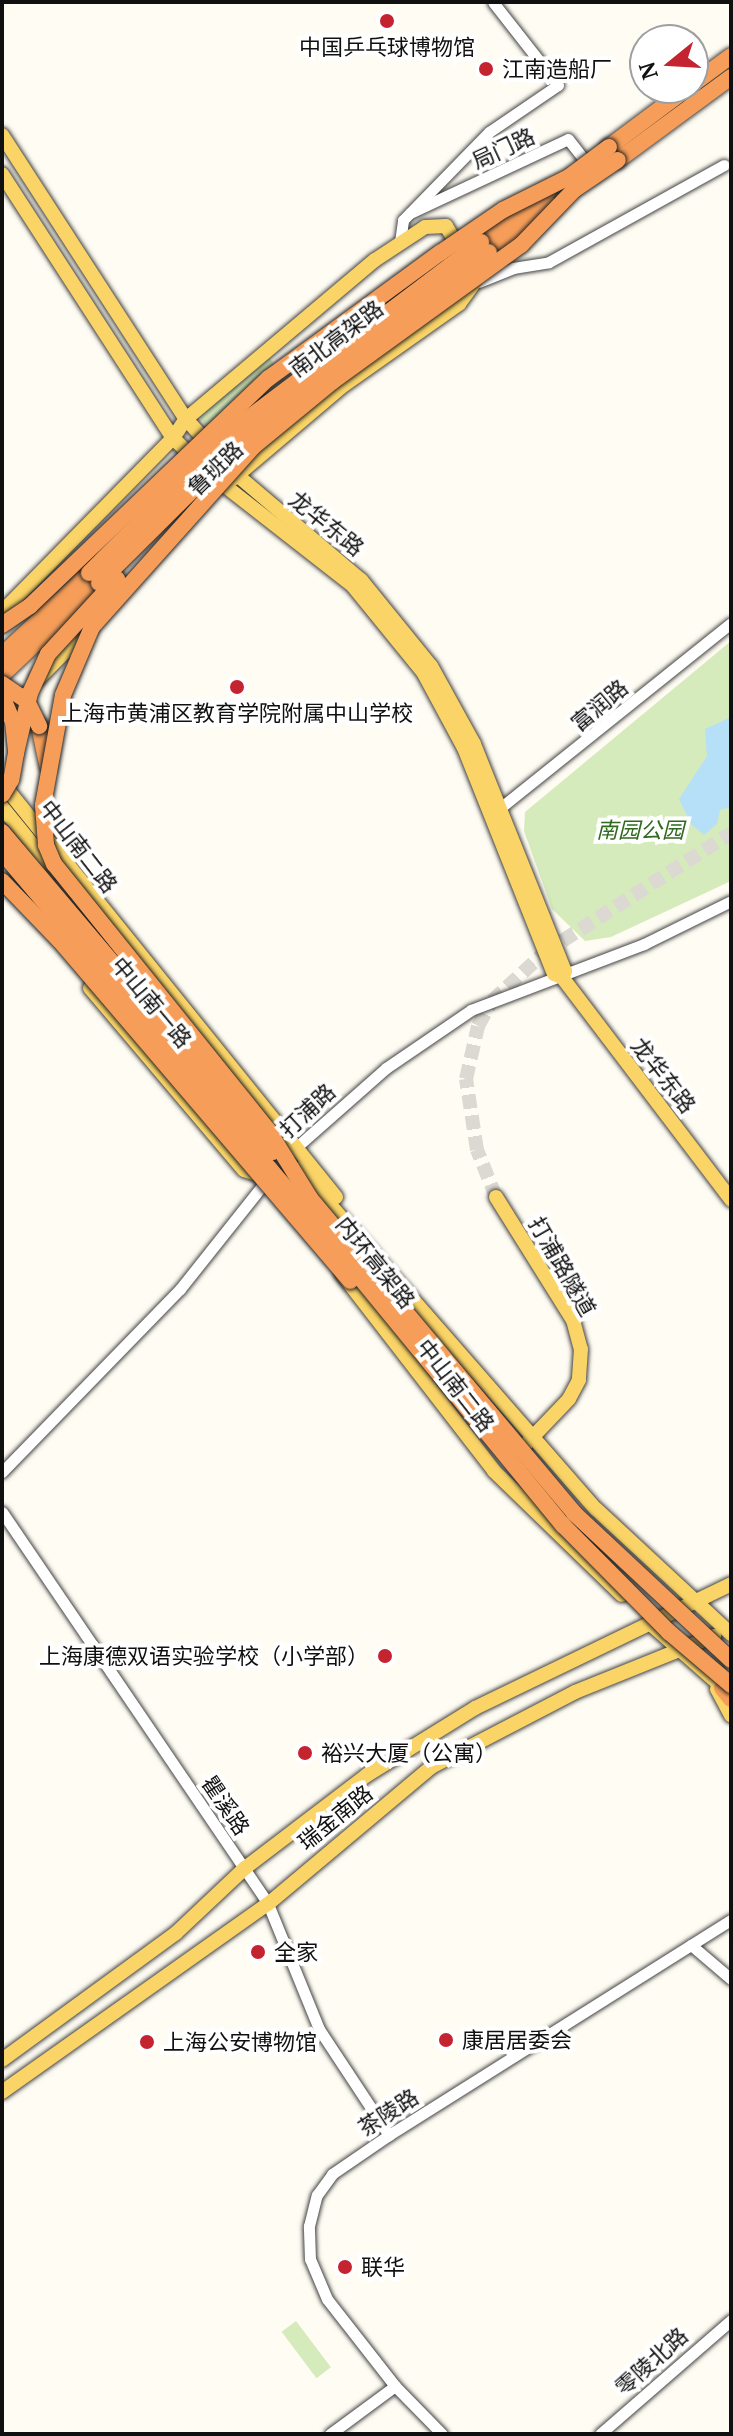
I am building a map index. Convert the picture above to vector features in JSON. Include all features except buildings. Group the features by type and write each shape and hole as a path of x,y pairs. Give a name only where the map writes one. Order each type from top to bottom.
{"highway":[{"path":"709,72 731,56"},
{"name":"南北高架路","path":"2,655 230,432 571,184 731,77"},
{"name":"南北高架路","path":"2,675 251,434 668,104"},
{"path":"2,795 30,693 56,642 254,446 333,381 521,245 571,184"},
{"path":"2,625 30,606 269,378 503,210 571,184"},
{"path":"254,446 92,627 72,665 47,765 43,821 54,864 268,1130 310,1198"},
{"path":"2,684 32,709 47,765"},
{"path":"2,696 13,722 16,753"},
{"name":"内环高架路","path":"2,832 574,1513 731,1660"},
{"name":"内环高架路","path":"2,853 563,1525 726,1690"},
{"path":"2,880 60,941 300,1225 420,1351"}],"main road":[{"name":"龙华东路","path":"2,135 186,419 236,476 361,580 414,642 463,720 495,812 560,974 731,1200"},
{"name":"龙华东路","path":"2,174 173,438 225,488 324,560 381,616 441,702 495,812"},
{"path":"2,612 173,438 186,419 400,242 425,227 446,226 479,282"},
{"name":"鲁班路","path":"2,711 59,660 236,476 344,385 459,304 479,282"},
{"path":"2,786 22,832"},
{"name":"中山南二路","path":"2,786 291,1152"},
{"name":"中山南二路","path":"2,807 531,1439 596,1509 730,1632"},
{"name":"中山南一路","path":"2,853 268,1178"},
{"name":"中山南二路","path":"2,880 244,1170 268,1178 494,1471 675,1649 726,1690 731,1715"},
{"name":"打浦路隧道","path":"494,1471 531,1439 569,1399 579,1380 581,1349 573,1320 496,1197"},
{"name":"瑞金南路","path":"2,2060 176,1933 245,1868 367,1775 475,1708 731,1584"},
{"name":"瑞金南路","path":"2,2092 268,1904 431,1767 575,1692 675,1649 730,1632"}],"street":[{"path":"400,242 403,220 489,132 558,85 493,2"},
{"name":"局门路","path":"410,213 568,139 599,179"},
{"name":"鲁班路","path":"479,282 513,268 549,262 724,165"},
{"name":"鲁班路","path":"479,282 541,222 599,179"},
{"name":"富润路","path":"495,812 731,623"},
{"name":"打浦路","path":"2,1472 180,1289 291,1152 431,1035 471,1010 677,930 731,901"},
{"name":"瞿溪路","path":"2,1512 268,1904 319,2029 389,2135"},
{"name":"茶陵路","path":"442,2434 395,2386 327,2299 310,2259 309,2226 317,2195 332,2174 389,2135 731,1920"},
{"path":"691,1945 731,1979"},
{"name":"零陵北路","path":"600,2434 731,2320"},
{"path":"330,2434 395,2386"}],"green space":[{"path":"269,357 306,410 232,462 194,409"},
{"name":"南园公园","path":"731,641 731,881 611,937 585,941 552,909 524,831 525,812"},
{"path":"296,2321 331,2367 317,2378 282,2332"}],"water":[{"path":"731,717 731,807 720,810 717,824 704,835 691,824 679,799 707,756 705,729"}],"tunnel":[{"path":"496,1197 477,1150 466,1079 478,1026 492,1001 545,952 731,833"}],"place":[{"name":"中国乒乓球博物馆","path":"387,21"},
{"name":"江南造船厂","path":"486,69"},
{"name":"上海市黄浦区教育学院附属中山学校","path":"237,687"},
{"name":"上海康德双语实验学校（小学部）","path":"385,1656"},
{"name":"裕兴大厦（公寓）","path":"305,1753"},
{"name":"全家","path":"258,1952"},
{"name":"康居居委会","path":"446,2040"},
{"name":"上海公安博物馆","path":"147,2042"},
{"name":"联华","path":"345,2267"}]}
